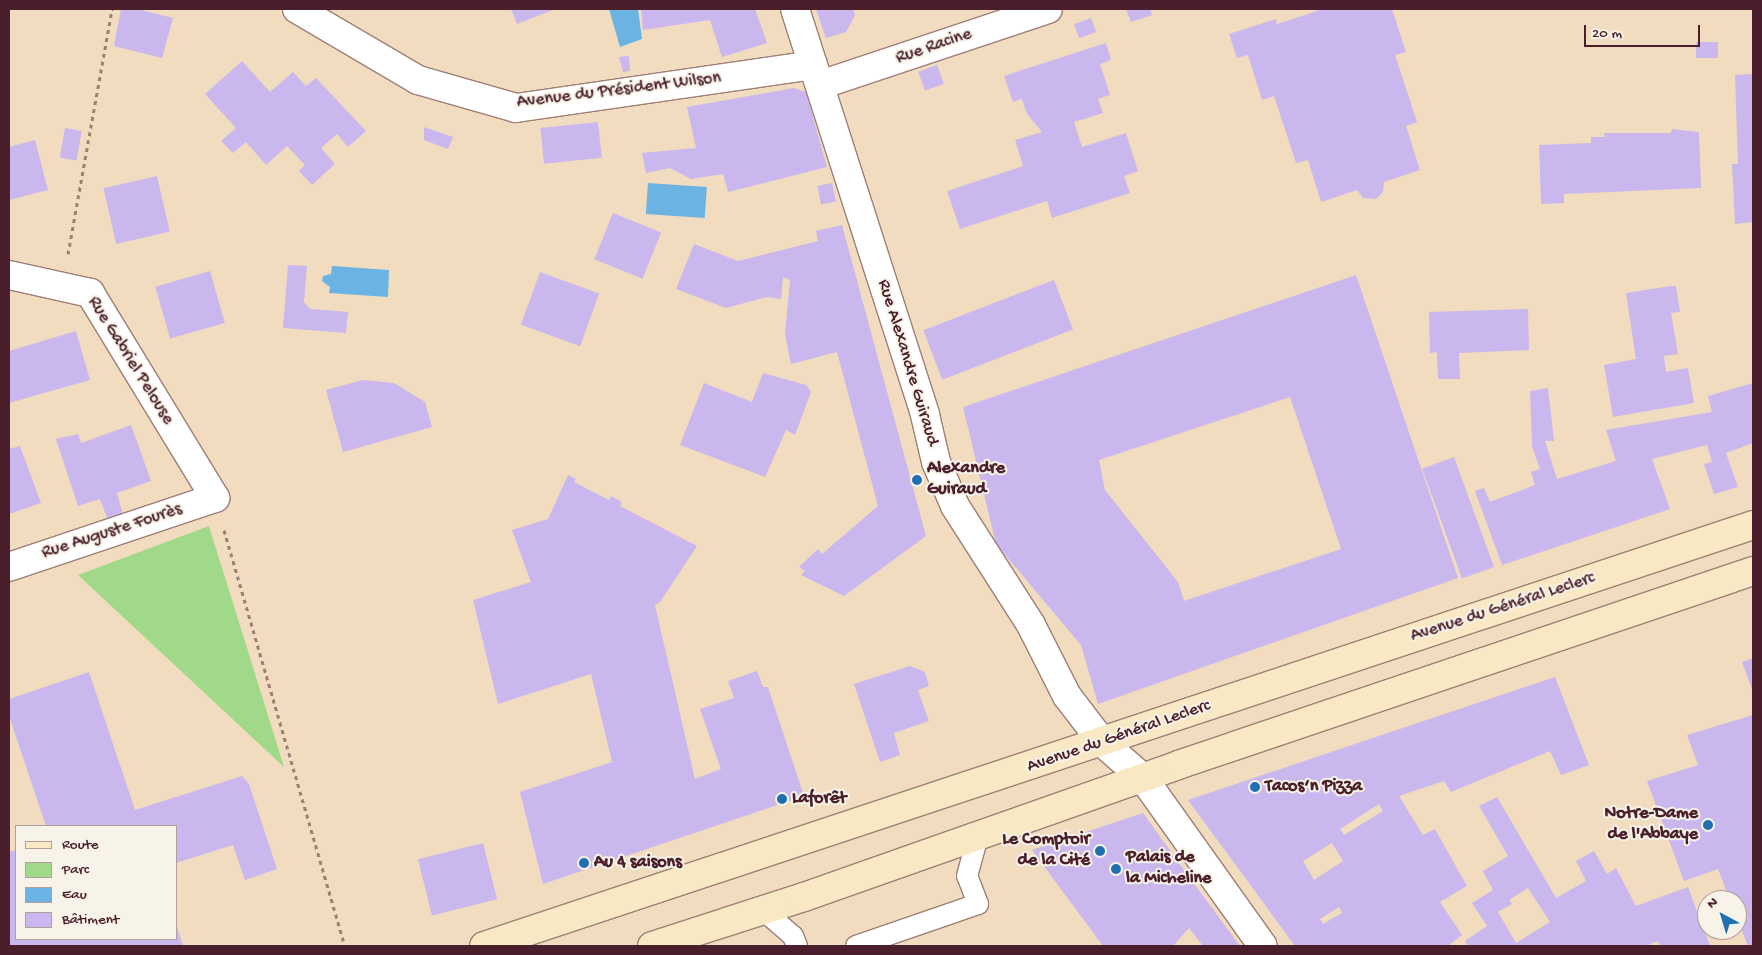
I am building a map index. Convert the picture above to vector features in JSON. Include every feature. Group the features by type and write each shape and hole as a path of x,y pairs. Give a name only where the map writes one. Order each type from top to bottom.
{"main road":[{"name":"Avenue du Général Leclerc","path":"484,946 1103,743 1753,525"},
{"path":"652,946 763,910 1753,571"}],"street":[{"name":"Avenue du Président Wilson","path":"297,9 418,80 516,108 816,75"},
{"name":"Rue Alexandre Guiraud","path":"795,9 925,415 936,462 955,506 1031,625 1068,696 1103,743 1144,778 1263,946"},
{"name":"Rue Racine","path":"816,75 1048,9"},
{"name":"Rue Gabriel Pelouse","path":"9,275 90,293 215,498"},
{"name":"Rue Auguste Fourès","path":"9,567 215,498"}],"lane":[{"path":"856,946 978,904 967,876 978,836"},
{"path":"763,910 793,936 797,946"}],"path":[{"path":"62,286 112,9"},
{"path":"215,498 345,946"}],"green space":[{"path":"209,526 284,767 78,575"}],"water":[{"path":"609,9 638,9 642,39 620,47"},
{"path":"648,183 707,187 705,218 646,214"},
{"path":"332,266 389,270 388,297 329,293 330,287 322,281 323,276 331,274"}],"building":[{"path":"121,9 137,9 173,18 162,58 114,46"},
{"path":"511,9 555,9 517,24"},
{"path":"641,9 755,9 767,43 722,57 710,20 643,30"},
{"path":"816,9 853,9 855,15 846,32 826,38"},
{"path":"1126,9 1150,9 1152,15 1131,22"},
{"path":"1323,9 1392,9 1406,52 1395,55 1417,122 1406,126 1420,170 1384,182 1383,192 1376,199 1363,198 1357,190 1321,202 1308,160 1296,163 1274,96 1262,100 1248,55 1237,58 1229,34 1276,19 1277,24"},
{"path":"1091,18 1096,32 1079,38 1074,24"},
{"path":"1696,42 1718,42 1718,58 1696,58"},
{"path":"1106,43 1111,60 1100,64 1110,95 1098,99 1103,113 1074,122 1082,147 1126,133 1138,171 1124,176 1130,193 1052,218 1047,201 960,229 947,191 1023,166 1015,140 1042,132 1027,114 1022,99 1013,102 1004,76"},
{"path":"629,56 630,71 623,72 619,57"},
{"path":"242,61 270,92 293,72 306,86 316,78 366,131 348,147 337,134 321,148 335,164 312,185 299,171 305,165 287,146 266,165 246,142 233,153 221,141 236,128 205,94"},
{"path":"937,65 944,84 925,91 918,72"},
{"path":"1753,74 1753,222 1735,224 1732,164 1738,164 1735,75"},
{"path":"794,88 806,92 827,167 728,192 723,174 691,179 670,168 646,173 642,153 696,148 687,107"},
{"path":"598,122 602,158 544,164 540,128"},
{"path":"424,127 453,137 448,149 424,140"},
{"path":"65,128 82,131 77,160 60,158"},
{"path":"1672,129 1699,132 1701,188 1564,194 1564,203 1541,204 1539,145 1591,143 1591,137 1605,137 1604,133 1671,133"},
{"path":"35,140 48,190 9,200 9,147"},
{"path":"157,176 170,232 116,244 103,188"},
{"path":"832,183 836,202 821,205 817,186"},
{"path":"613,213 661,232 642,279 594,259"},
{"path":"842,225 926,536 844,596 801,575 805,571 799,567 818,549 822,554 878,506 837,352 791,364 785,334 790,280 783,277 781,299 767,297 726,308 676,289 694,244 738,261 818,241 816,231"},
{"path":"288,265 307,266 304,302 310,309 348,312 346,333 283,328"},
{"path":"210,271 225,323 170,339 155,287"},
{"path":"540,272 599,294 580,346 521,325"},
{"path":"1356,275 1458,578 1098,704 1081,645 996,544 963,407","holes":["1290,397 1341,549 1184,601 1178,582 1105,490 1099,460"]},
{"path":"1054,280 1073,329 942,380 923,330"},
{"path":"1676,286 1680,312 1671,313 1678,354 1664,356 1666,372 1688,368 1694,403 1613,417 1604,365 1636,359 1626,293"},
{"path":"1528,309 1529,350 1459,353 1460,379 1438,379 1437,352 1430,353 1429,312"},
{"path":"76,331 90,380 9,403 9,351"},
{"path":"763,373 806,385 811,392 795,435 786,430 765,477 680,445 704,383 752,402"},
{"path":"362,380 394,383 425,402 432,427 343,452 326,390"},
{"path":"1753,383 1753,443 1726,453 1738,487 1714,494 1704,464 1712,462 1707,445 1652,459 1670,509 1502,565 1475,491 1484,488 1490,502 1535,485 1531,472 1540,469 1532,446 1530,391 1548,388 1554,441 1545,441 1557,479 1616,461 1606,430 1712,412 1708,396"},
{"path":"131,425 151,481 117,493 123,515 108,520 100,499 78,506 56,439 78,434 81,443"},
{"path":"20,446 41,503 9,514 9,449"},
{"path":"1454,457 1494,567 1462,579 1422,469"},
{"path":"568,475 576,479 574,482 609,500 611,496 622,502 620,506 697,546 660,602 655,605 695,779 721,769 700,709 734,698 728,681 757,671 763,687 768,687 804,796 543,884 520,792 612,762 591,674 498,704 473,600 531,582 512,530 548,519"},
{"path":"1753,658 1753,692 1742,662"},
{"path":"910,666 925,672 929,686 918,690 929,721 894,733 900,755 880,762 854,684"},
{"path":"89,672 135,810 242,776 249,784 277,869 245,880 233,845 178,862 178,825 46,825 9,716 9,699"},
{"path":"1555,677 1589,765 1561,775 1550,751 1451,792 1444,781 1399,796 1423,835 1435,829 1467,886 1440,902 1462,935 1448,946 1295,946 1188,800","holes":["1379,804 1383,811 1344,835 1340,829","1332,843 1343,861 1314,880 1303,861","1339,907 1342,913 1323,924 1320,919"]},
{"name":"Notre-Dame de l'Abbaye","path":"1753,715 1753,946 1748,946 1746,940 1747,890 1726,890 1718,869 1684,881 1647,781 1698,765 1687,735"},
{"path":"1497,797 1556,898 1586,881 1576,861 1594,851 1607,874 1616,868 1636,906 1688,887 1697,911 1697,940 1708,940 1710,946 1661,946 1657,941 1646,946 1468,946 1465,941 1487,926 1472,903 1493,890 1483,871 1508,856 1479,806","holes":["1528,888 1550,922 1516,943 1498,912 1512,904 1509,900"]},
{"path":"1143,813 1240,946 1203,946 1189,928 1173,946 1103,946 1032,850"},
{"path":"483,843 497,899 432,915 418,859"},
{"path":"15,850 15,940 178,940 178,930 183,946 9,946 9,852"}],"place":[{"name":"Alexandre Guiraud","path":"917,480"},
{"name":"Tacos‘n Pizza","path":"1255,787"},
{"name":"Laforêt","path":"782,799"},
{"name":"Notre-Dame de l'Abbaye","path":"1708,825"},
{"name":"Le Comptoir de la Cité","path":"1100,851"},
{"name":"Au 4 saisons","path":"584,863"},
{"name":"Palais de la Micheline","path":"1116,869"}]}
